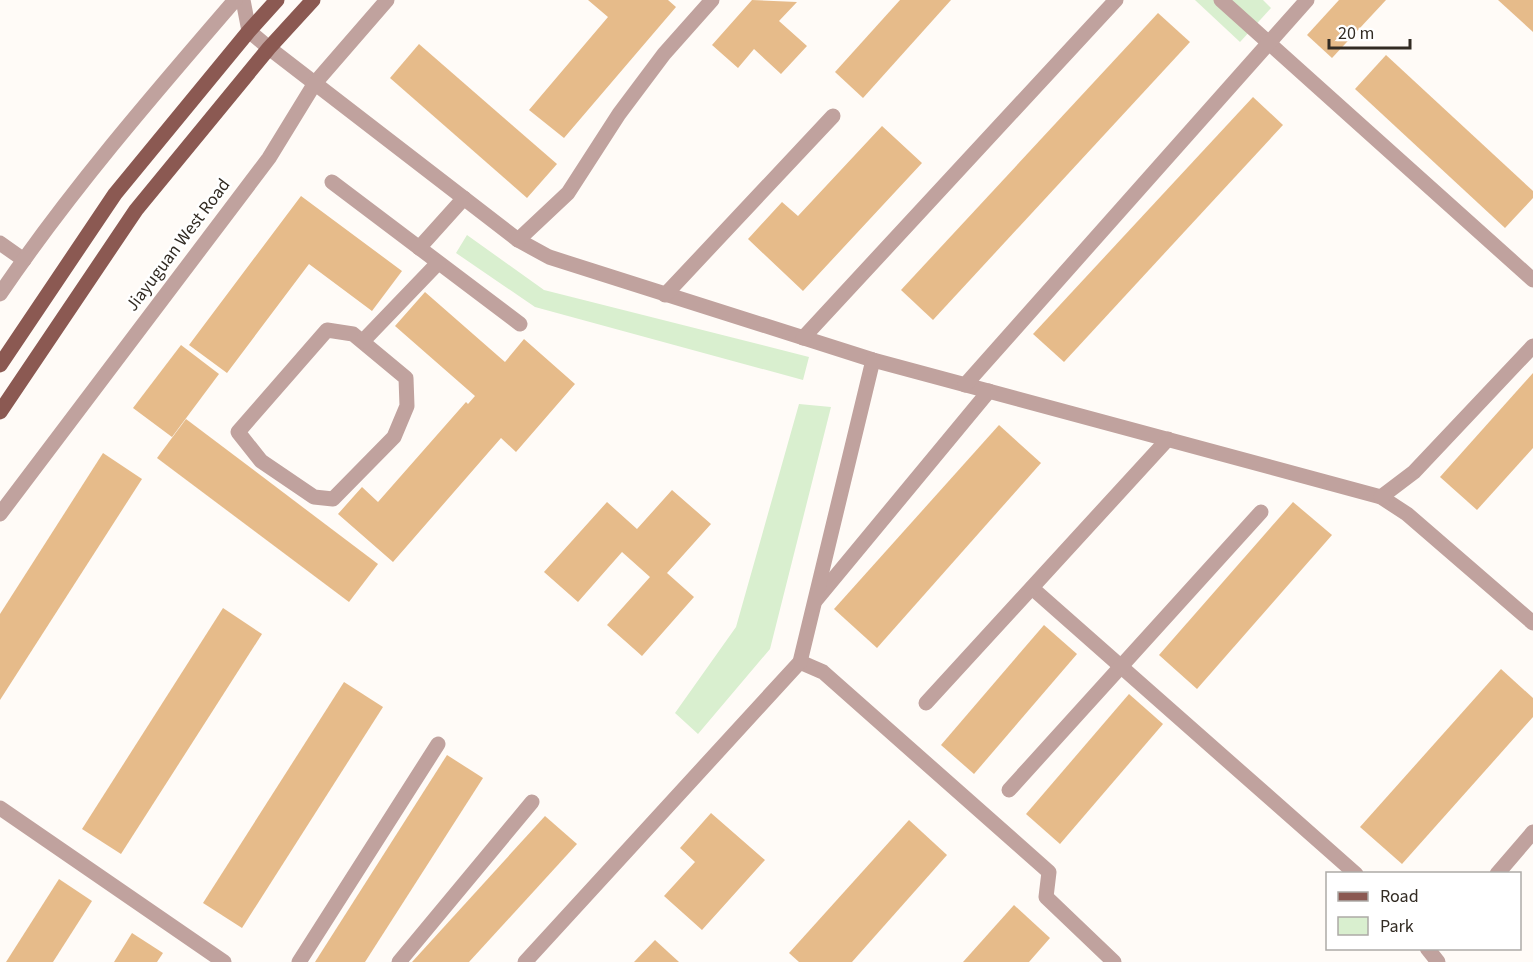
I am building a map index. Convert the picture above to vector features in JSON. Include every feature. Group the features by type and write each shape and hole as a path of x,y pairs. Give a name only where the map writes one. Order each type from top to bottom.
{"main road":[{"path":"0,365 115,194 277,0"},
{"path":"0,412 136,210 269,48 313,0"}],"street":[{"path":"0,294 151,97 235,0"},
{"path":"243,0 249,31 269,48 518,240 549,257 873,360 1381,497 1407,514 1532,622"},
{"name":"Jiayuguan West Road","path":"0,514 269,158 315,83 387,0"},
{"path":"518,240 568,193 619,114 658,62 712,0"},
{"path":"803,338 1116,0"},
{"path":"1221,0 1533,280"},
{"path":"965,385 1307,0"},
{"path":"665,295 833,116"},
{"path":"332,182 520,324"},
{"path":"419,248 464,198"},
{"path":"0,243 24,260"},
{"path":"363,341 438,262"},
{"path":"327,330 353,334 363,341 406,378 407,406 394,437 333,499 314,497 261,461 238,432 327,330"},
{"path":"1381,497 1414,472 1533,346"},
{"path":"525,962 800,662 873,360"},
{"path":"814,602 989,392"},
{"path":"926,704 1168,439"},
{"path":"1009,790 1261,512"},
{"path":"1032,588 1355,872"},
{"path":"800,662 823,672 1049,872 1046,897 1114,962"},
{"path":"299,962 438,744"},
{"path":"399,962 532,802"},
{"path":"0,808 224,962"},
{"path":"1498,872 1533,832"}],"green space":[{"path":"1195,0 1263,0 1271,8 1240,42"},
{"path":"467,235 544,290 809,357 803,380 535,307 456,253"},
{"path":"799,404 831,407 770,649 698,734 675,713 736,627"}],"building":[{"path":"588,0 668,0 676,7 564,138 529,110 608,17"},
{"path":"752,0 797,2 779,21 807,46 781,74 754,49 738,68 712,45"},
{"path":"900,0 951,0 863,98 835,72"},
{"path":"1339,0 1386,0 1332,58 1307,35"},
{"path":"1498,0 1533,0 1533,32"},
{"path":"1158,13 1190,42 933,320 901,290"},
{"path":"419,44 557,164 527,198 390,78"},
{"path":"1386,55 1533,191 1533,198 1505,228 1355,89"},
{"path":"1253,97 1283,125 1064,362 1033,334"},
{"path":"882,126 922,163 803,291 748,239 782,202 798,216"},
{"path":"301,196 402,271 372,311 309,264 227,373 189,345"},
{"path":"425,292 505,362 524,339 575,384 516,452 501,438 393,562 338,514 362,487 378,502 466,402 468,404 475,396 395,326"},
{"path":"181,345 219,374 172,437 133,408"},
{"path":"1533,373 1533,448 1477,510 1440,477"},
{"path":"186,419 378,564 349,602 157,458"},
{"path":"999,425 1041,463 877,648 834,609"},
{"path":"103,453 142,479 0,700 0,614"},
{"path":"672,490 711,524 667,573 694,597 642,656 607,625 650,577 622,552 578,602 544,572 607,502 637,529"},
{"path":"1293,502 1332,535 1197,689 1159,655"},
{"path":"223,608 262,634 121,854 82,829"},
{"path":"1044,625 1077,654 974,774 941,745"},
{"path":"1501,669 1533,698 1533,717 1402,864 1360,827"},
{"path":"344,682 383,707 242,928 203,903"},
{"path":"1129,694 1163,724 1060,844 1026,814"},
{"path":"447,755 483,778 365,962 315,962"},
{"path":"711,813 765,860 702,930 664,896 695,862 680,848"},
{"path":"545,816 577,844 469,962 412,962"},
{"path":"909,820 947,855 852,962 799,962 789,953"},
{"path":"59,879 92,901 53,962 6,962"},
{"path":"1014,905 1050,938 1029,962 963,962"},
{"path":"132,933 163,953 157,962 114,962"},
{"path":"655,940 679,962 634,962"}]}
